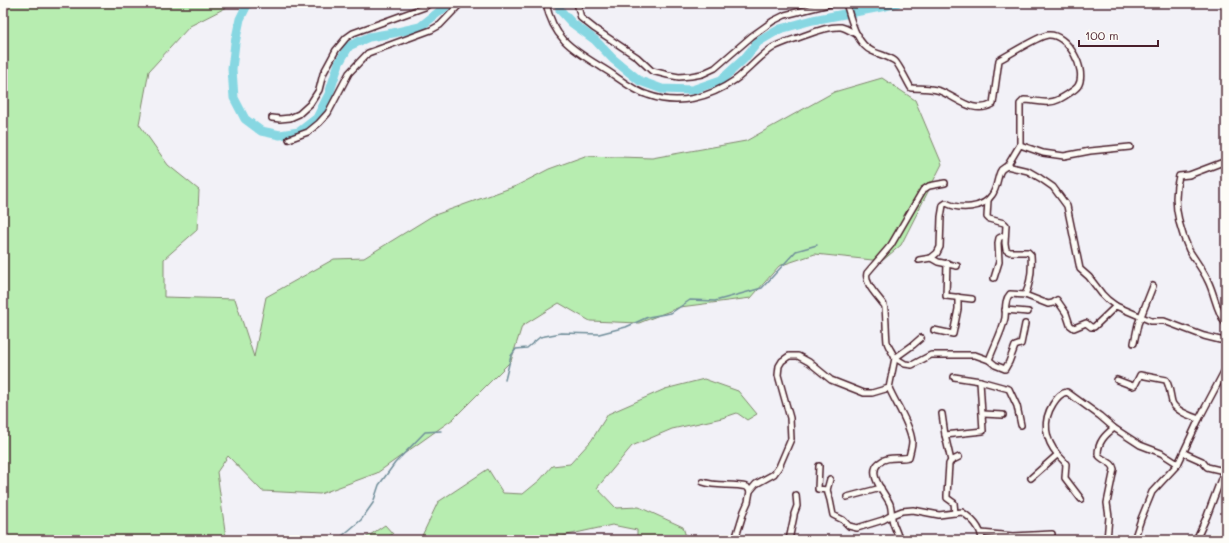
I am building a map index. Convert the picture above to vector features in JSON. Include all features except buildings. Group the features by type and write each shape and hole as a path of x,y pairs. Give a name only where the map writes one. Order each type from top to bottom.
{"street":[{"path":"272,118 290,118 299,114 310,104 319,90 323,74 336,50 353,32 425,7 430,3"},
{"path":"289,139 308,132 324,118 349,73 368,53 431,30 440,25 461,3"},
{"path":"546,3 549,17 556,31 575,50 637,91 649,96 674,100 684,100 698,97 736,80 755,61 775,46 814,32 842,27 858,35"},
{"path":"577,3 581,18 595,29 637,57 652,70 668,76 679,77 691,76 715,68 752,36 773,21 785,15 833,3"},
{"path":"846,3 851,21 860,42 867,48 897,62 912,88 940,91 968,106 987,108 993,104 999,60 1048,35 1060,38 1071,50 1080,65 1081,76 1077,87 1062,98 1050,102 1024,100 1020,104 1020,145 1007,166 1000,171 992,195 988,200 981,204 967,208 951,206 946,203 943,205 940,247 937,253 931,258 919,260"},
{"path":"1020,145 1044,153 1064,156 1090,151 1130,147"},
{"path":"1226,161 1189,175 1179,176 1176,186 1176,207 1180,227 1190,250 1208,282 1226,324"},
{"path":"1007,166 1028,171 1052,187 1067,206 1080,269 1089,277 1102,294 1116,306 1151,321 1164,321 1204,336 1226,340"},
{"path":"945,183 929,186 923,190 891,245 867,273 866,277 868,282 885,308 887,344 895,358 905,364 912,364 931,355 955,356 964,354 976,355 989,360 1003,369 1006,368 1015,346 1021,344 1025,324"},
{"path":"988,200 987,217 1006,225 1006,250 1028,252 1031,255 1032,265 1029,284 1025,294"},
{"path":"994,278 999,262 999,238 1005,235"},
{"path":"931,258 938,262 957,266"},
{"path":"947,263 946,296 972,299"},
{"path":"1134,343 1141,317 1153,286"},
{"path":"989,360 1002,326 1008,295 1015,293 1025,294 1048,304 1057,300 1066,314 1070,325 1074,328 1084,323 1091,327 1094,326 1116,306"},
{"path":"934,330 953,334 958,309 958,297"},
{"path":"1006,310 1028,312"},
{"path":"899,540 892,521 890,505 875,477 878,463 890,458 909,457 912,443 909,431 889,388 895,358 921,338"},
{"path":"735,540 748,502 750,491 756,484 774,474 779,467 791,440 790,418 778,375 779,366 782,361 789,356 798,356 809,362 831,380 864,393 872,393 889,388"},
{"path":"1134,540 1152,492 1178,464 1199,419 1226,368"},
{"path":"1117,380 1133,386 1140,375 1166,380 1173,405 1199,419"},
{"path":"954,377 980,381 1009,389 1017,406 1021,425"},
{"path":"945,435 983,431 980,381"},
{"path":"1081,499 1065,478 1066,464 1051,445 1045,427 1046,419 1054,402 1064,392 1070,393 1114,428 1140,445 1161,453 1178,464"},
{"path":"942,414 951,461 949,464 946,495 947,498 954,503 955,513"},
{"path":"983,414 1003,415"},
{"path":"1108,540 1109,517 1107,503 1114,466 1099,457 1098,450 1104,437 1114,428"},
{"path":"1184,453 1202,461 1207,467 1225,472 1196,540"},
{"path":"1031,478 1058,454"},
{"path":"951,461 959,457"},
{"path":"819,466 818,489 827,490"},
{"path":"830,479 827,490 833,515 843,520 849,526 857,528 866,526 902,511 913,510 939,515 962,512 970,518 981,533 982,540"},
{"path":"703,482 708,484 739,484 747,486 750,491"},
{"path":"847,497 881,488"},
{"path":"789,540 797,506 796,496"},
{"path":"981,533 1013,536 1052,534"}],"green space":[{"path":"3,3 235,3 190,26 149,71 139,124 168,165 199,190 197,230 164,259 164,297 235,299 254,357 266,297 334,259 364,258 432,216 516,186 549,169 585,156 652,158 746,141 834,92 882,78 915,100 942,164 901,245 882,261 815,254 779,266 751,298 680,307 639,323 590,321 559,303 522,326 511,361 453,419 377,473 320,494 262,491 228,456 217,472 227,540 3,540"},
{"path":"704,379 738,391 757,414 747,420 737,413 722,418 672,429 632,446 597,488 616,508 639,507 683,527 687,540 662,535 662,540 637,540 637,530 612,525 551,540 420,540 438,502 488,469 503,493 523,494 540,480 552,466 570,464 591,441 608,414 665,389"},
{"path":"385,525 393,534 382,540 356,540 367,537"}],"waterway":[{"path":"248,3 240,19 235,43 232,69 234,98 245,119 261,131 280,135 299,132 317,118 329,94 339,63 349,46 369,37 420,27 450,3"},
{"path":"559,3 560,10 572,23 595,40 613,59 640,81 662,89 692,90 721,80 744,59 758,42 780,29 813,20 897,3"},
{"path":"505,380 511,356 516,349 527,348 540,337 561,333 599,334 626,327 648,317 671,313 690,300 715,301 762,288 796,251 817,245"},
{"path":"342,536 361,520 373,503 379,485 395,463 425,432 441,431"}]}
